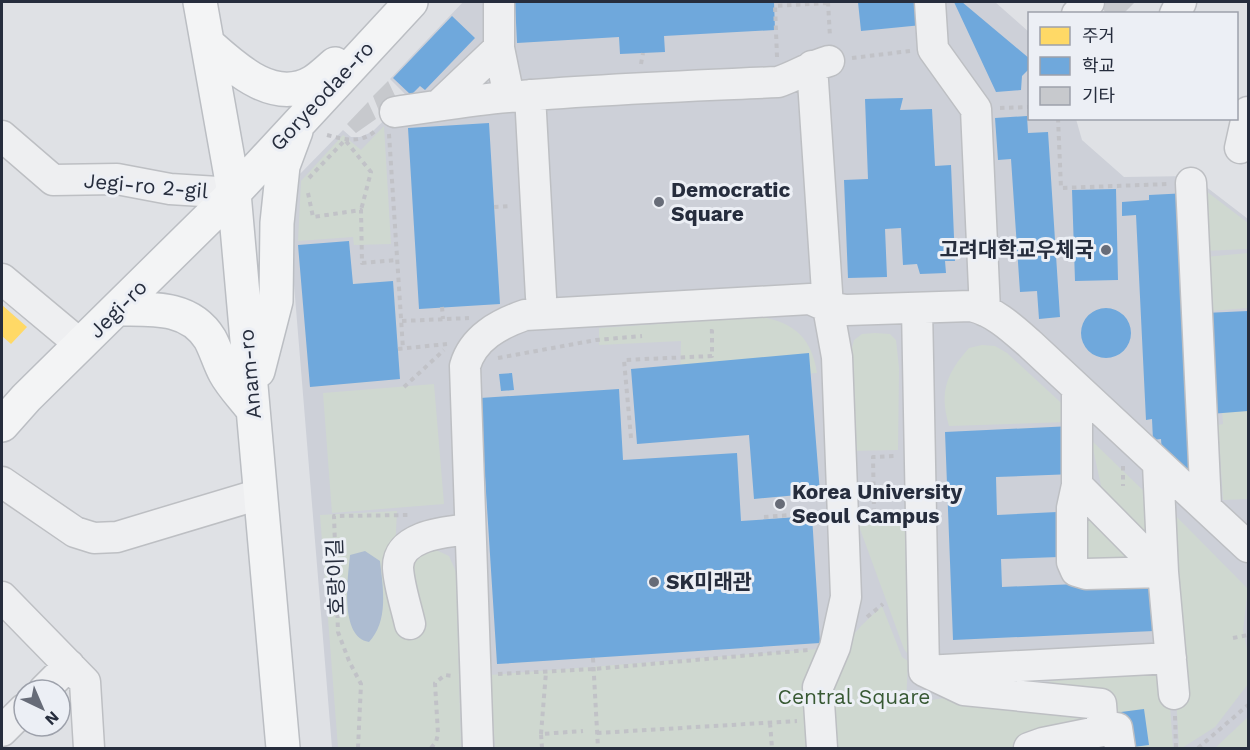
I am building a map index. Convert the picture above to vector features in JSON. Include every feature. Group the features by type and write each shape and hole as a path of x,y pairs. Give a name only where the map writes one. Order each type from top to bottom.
{"main road":[{"name":"Anam-ro","path":"200,2 234,193 283,748"},
{"path":"208,44 251,79 272,87 302,87 314,81 409,4"},
{"name":"Goryeodae-ro","path":"234,193 314,127 409,4"},
{"path":"252,403 276,301 277,223 283,166 314,127"},
{"name":"Jegi-ro","path":"2,426 234,193"},
{"path":"119,309 169,311 198,324 212,342 225,374 252,403"}],"street":[{"path":"499,2 500,48 519,96 541,297"},
{"path":"930,2 933,49 976,109 985,311"},
{"path":"440,104 500,48"},
{"path":"395,112 440,104 519,96 778,82 800,75 822,63 828,307 837,357 846,597 835,647 818,687 822,748"},
{"path":"1240,148 1248,112"},
{"name":"Jegi-ro 2-gil","path":"2,135 53,180 117,179 170,189 234,193"},
{"path":"1191,183 1206,507"},
{"path":"2,279 81,345"},
{"path":"478,748 465,366 472,350 494,328 525,315 810,299 828,307 846,310 971,306 1006,323 1248,547"},
{"path":"917,308 924,671"},
{"path":"1077,388 1077,485 1072,508 1072,562 1076,571 1086,574 1163,572"},
{"path":"1158,464 1163,572 1174,694"},
{"path":"2,482 75,532 94,538 117,537 260,494"},
{"path":"1077,485 1163,572"},
{"path":"410,624 398,567 403,551 421,539 451,531 470,529"},
{"path":"2,597 85,682 89,748"},
{"path":"924,671 1171,658"},
{"path":"56,678 69,665"},
{"path":"924,671 964,690 1101,704 1112,740 1039,747"}],"path":[{"path":"777,58 775,6 828,2 822,63 933,49"},
{"path":"1058,120 1062,188 1191,183"},
{"path":"314,127 345,140 361,139"},
{"path":"306,181 345,140"},
{"path":"345,140 371,172 361,210 362,263 397,260"},
{"path":"390,149 402,321 401,349 450,344"},
{"path":"308,190 313,217 361,210"},
{"path":"494,207 512,206"},
{"path":"442,308 443,319"},
{"path":"402,321 471,318"},
{"path":"631,438 624,360 712,356 712,331"},
{"path":"492,359 596,340 642,336"},
{"path":"874,513 873,457 906,456"},
{"path":"764,517 829,512"},
{"path":"866,513 897,512"},
{"name":"호랑이길","path":"358,748 361,684 349,662 339,632 334,516 415,515"},
{"path":"1233,638 1248,635"},
{"path":"490,675 594,669 812,649"},
{"path":"593,658 598,748"},
{"path":"542,748 546,672"},
{"path":"431,748 438,734 435,683 445,675 462,678"},
{"path":"1174,694 1176,748"},
{"path":"1197,748 1248,705"},
{"path":"597,733 803,720"},
{"path":"770,723 772,748"},
{"path":"541,734 583,731"}],"shaded area":[{"name":"Korea University Seoul Campus","path":"463,2 995,2 1028,31 1028,120 1076,120 1082,140 1124,177 1192,176 1248,219 1248,748 332,748 292,260 298,176 343,130 351,137 360,137 372,132 408,97 390,79"}],"green space":[{"path":"384,126 391,244 354,245 353,237 298,241 301,181 343,135 361,150"},
{"path":"1202,188 1248,223 1248,249 1204,251"},
{"path":"1248,253 1248,308 1210,311 1205,257"},
{"path":"762,317 793,328 800,335 811,351 817,373 699,381 680,379 681,341 599,345 599,328"},
{"path":"862,334 890,334 896,340 899,368 898,450 847,451 846,372 854,340"},
{"path":"982,345 995,346 1007,353 1070,411 1068,422 949,426 945,393 950,375 969,348"},
{"path":"434,384 444,504 332,513 323,393"},
{"path":"1248,393 1248,499 1223,500 1218,425 1223,424 1221,395"},
{"path":"1091,440 1151,498 1154,553 1104,499"},
{"path":"1165,505 1248,589 1243,630 1248,655 1248,684 1215,727 1182,748 1179,748"},
{"path":"1085,510 1140,560 1084,563"},
{"path":"397,511 394,571 408,635 424,630 411,574 413,563 423,553 436,550 449,556 456,572 461,748 338,748 320,515"},
{"path":"908,515 912,660 904,649 856,518"},
{"name":"Central Square","path":"882,606 902,657 908,661 906,704 1167,663 1173,748 495,748 490,675 843,647"},
{"path":"1248,717 1248,748 1215,748"}],"water":[{"path":"365,551 380,561 383,593 380,624 369,642 359,638 353,629 349,618 347,591 350,555"}],"building: 주거":[{"path":"2,305 27,327 11,344 2,336"}],"building: 학교":[{"path":"515,2 774,2 775,30 664,36 665,52 620,54 619,37 517,43"},
{"path":"858,2 921,2 922,25 861,31"},
{"path":"954,2 962,2 1028,57 1028,70 1022,76 1021,90 996,92"},
{"path":"452,16 475,38 425,90 420,86 411,95 393,78"},
{"path":"903,98 900,110 932,109 935,166 951,165 955,261 945,261 946,273 920,274 917,264 903,265 901,228 885,229 887,277 848,278 844,180 868,179 865,99"},
{"path":"1027,116 1028,133 1048,132 1060,317 1039,319 1037,291 1020,292 1011,159 998,160 995,118"},
{"path":"489,123 500,304 419,309 408,128"},
{"path":"1116,189 1118,280 1075,281 1072,190"},
{"path":"1188,193 1191,477 1162,453 1161,439 1153,440 1152,419 1146,420 1136,215 1122,216 1122,202 1149,200 1149,195"},
{"path":"349,241 353,284 393,281 400,379 310,387 298,245"},
{"path":"1101,308 1111,308 1124,315 1131,328 1131,338 1124,351 1111,358 1101,358 1092,354 1085,347 1081,338 1081,328 1085,319 1092,312"},
{"path":"1248,311 1248,411 1210,414 1205,313"},
{"path":"809,353 820,493 754,499 749,435 637,444 631,369"},
{"path":"512,373 514,390 501,391 499,374"},
{"name":"SK미래관","path":"619,389 623,460 737,453 741,521 812,516 820,643 497,664 480,398"},
{"path":"1072,426 1074,474 996,477 997,515 1057,512 1059,557 1001,559 1002,587 1152,581 1154,631 953,640 945,432"},
{"path":"1144,709 1149,745 1125,748 1121,712"}],"building: 기타":[{"path":"1107,2 1135,2 1125,12 1105,12 1101,7"},
{"path":"388,81 399,104 381,116 373,96"},
{"path":"368,102 376,119 356,133 347,124"}],"place":[{"name":"Democratic Square","path":"659,202"},
{"name":"고려대학교우체국","path":"1106,250"},
{"name":"Korea University Seoul Campus","path":"780,504"},
{"name":"SK미래관","path":"654,582"}]}
